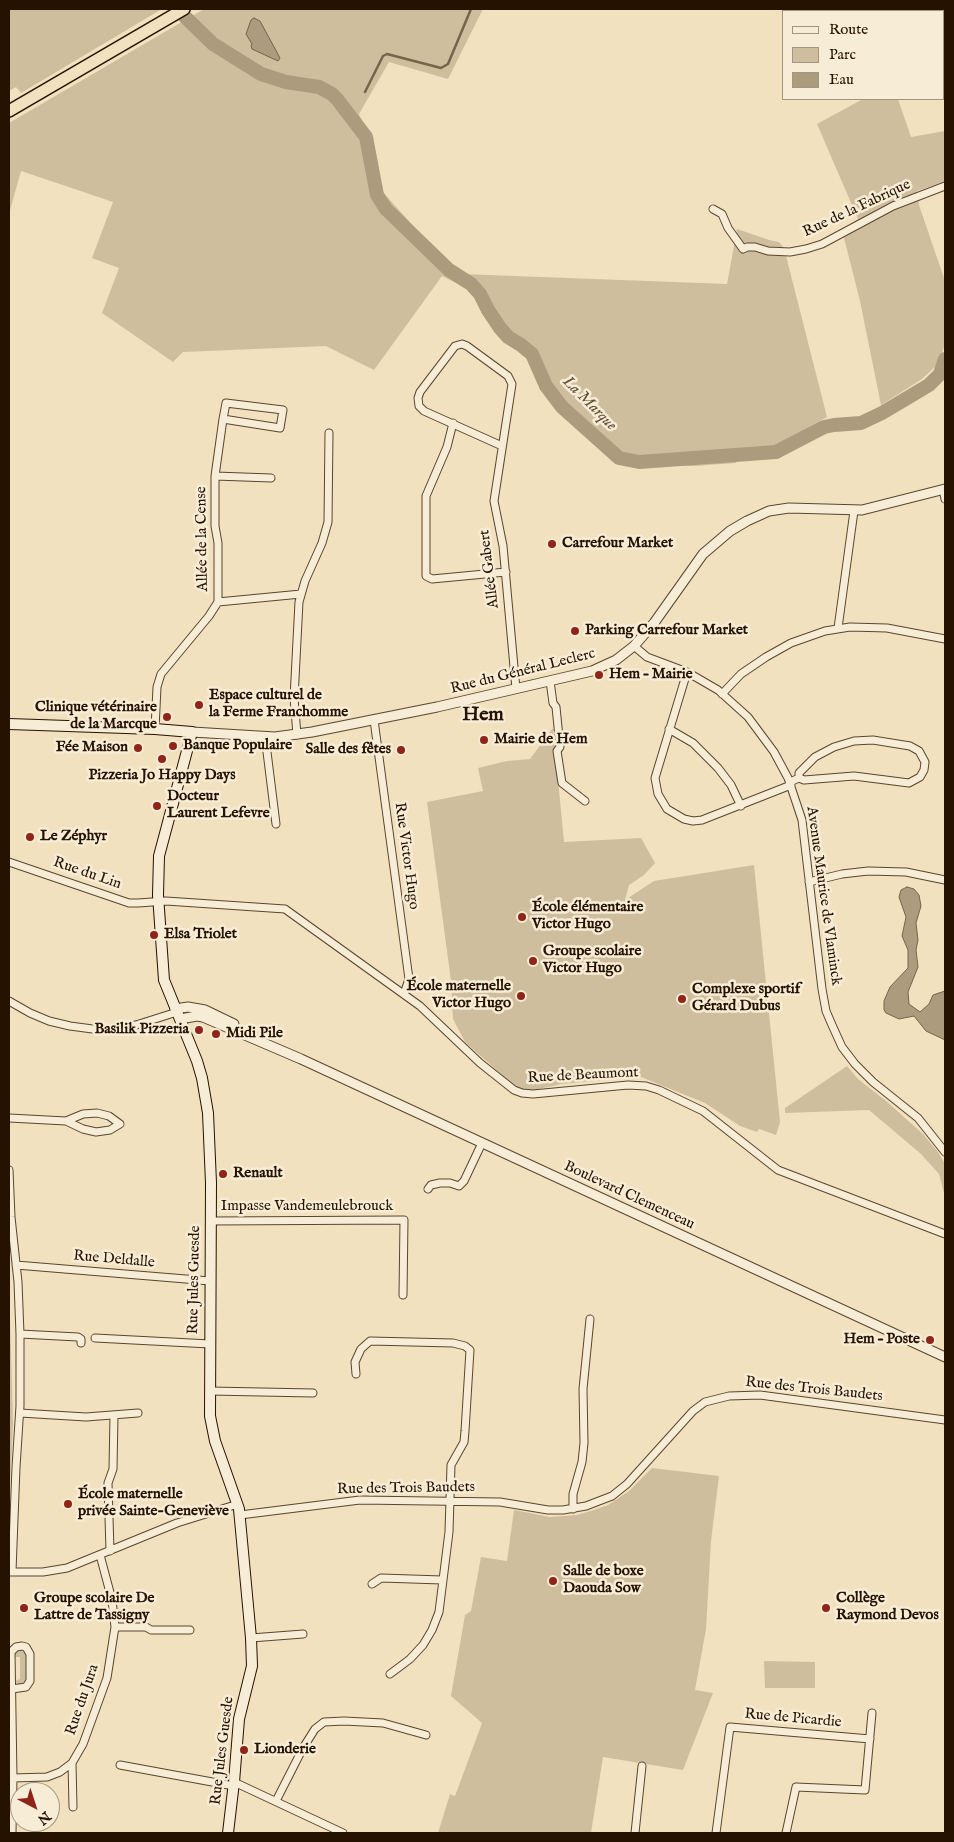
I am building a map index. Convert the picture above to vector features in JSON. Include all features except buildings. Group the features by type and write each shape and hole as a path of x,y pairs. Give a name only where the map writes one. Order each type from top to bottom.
{"highway":[{"path":"9,111 184,9"}],"main road":[{"path":"9,724 192,732"},
{"name":"Rue Jules Guesde","path":"192,732 159,856 158,901 162,975 200,1070 207,1104 211,1221 210,1416 212,1433 238,1504 251,1638 252,1666 240,1712 228,1833"}],"street":[{"name":"Rue de la Fabrique","path":"712,209 722,214 728,228 743,249 755,247 768,251 790,252 822,244 893,206 945,186"},
{"name":"Allée Gabert","path":"502,446 424,411 419,406 418,398 420,392 455,346 462,344 508,376 512,386 494,501 503,541 516,689"},
{"name":"Allée de la Cense","path":"155,729 157,687 161,674 209,616 218,602 215,476 223,419 226,403 283,410 280,428 223,419"},
{"path":"453,423 426,500 426,576 432,579 506,572"},
{"path":"297,735 294,688 297,627 301,594 322,543 328,522 329,433"},
{"path":"215,476 270,478"},
{"path":"944,489 945,499"},
{"name":"Rue du Général Leclerc","path":"192,732 265,736 297,735 516,689 599,669 620,657 634,646 654,623 702,554 739,525 762,514 782,508 854,511 944,489"},
{"path":"838,628 854,511"},
{"path":"218,602 301,594"},
{"path":"722,694 741,674 774,652 814,634 838,628 887,628 945,638"},
{"name":"Avenue Maurice de Vlaminck","path":"634,646 647,657 687,672 722,694 745,714 761,732 774,752 790,784 803,827 823,997 829,1019 845,1052 860,1070 911,1112 930,1131 945,1152"},
{"path":"687,672 656,778 658,794 667,809 679,817 693,821 708,819 741,806 799,778 799,773 815,756 834,747 854,741 874,740 910,746 919,751 925,762 924,770 920,777 909,783 862,776 835,776 804,780 799,778"},
{"path":"550,681 557,715 560,747 558,751 562,783 585,801"},
{"name":"Rue Victor Hugo","path":"374,720 409,980 404,994"},
{"path":"669,729 693,743 718,768 731,785 741,806"},
{"path":"265,736 276,824"},
{"name":"Rue du Lin","path":"9,862 129,902 158,901"},
{"path":"809,882 868,871 906,872 945,880"},
{"name":"Rue de Beaumont","path":"158,901 285,909 420,1006 490,1071 518,1092 533,1094 628,1085 653,1088 703,1111 768,1164 784,1173 945,1234"},
{"path":"9,1001 49,1021 100,1030 136,1025 177,1013"},
{"name":"Boulevard Clemenceau","path":"177,1013 188,1007 204,1010 301,1059 945,1357"},
{"path":"9,1118 66,1121 83,1129 96,1132 110,1130 120,1124 109,1116 97,1113 83,1114 66,1121"},
{"path":"428,1189 431,1185 440,1183 450,1183 459,1186 464,1181 482,1143"},
{"path":"9,1170 20,1334 20,1413 10,1572 60,1570 184,1520 238,1504"},
{"name":"Impasse Vandemeulebrouck","path":"211,1221 404,1220 404,1295"},
{"name":"Rue Deldalle","path":"16,1265 210,1281"},
{"path":"573,1509 573,1494 582,1462 584,1444 583,1389 590,1319"},
{"path":"20,1334 78,1337 81,1339 81,1343"},
{"path":"95,1338 210,1344"},
{"path":"356,1374 355,1362 361,1349 370,1341 453,1343 465,1346 470,1350 466,1431 464,1442 451,1465 449,1532 439,1612 432,1630 423,1645 390,1674"},
{"path":"210,1391 313,1393"},
{"name":"Rue des Trois Baudets","path":"240,1515 360,1500 500,1502 548,1510 573,1509 594,1504 620,1490 649,1461 693,1411 705,1402 721,1397 760,1396 945,1420"},
{"path":"20,1413 79,1416 138,1413"},
{"path":"110,1551 108,1483 113,1469 114,1415"},
{"name":"Rue du Jura","path":"72,1764 83,1744 107,1678 115,1627 112,1600 100,1555"},
{"path":"372,1584 381,1578 442,1580"},
{"path":"115,1627 146,1627 151,1630 190,1630"},
{"path":"251,1638 303,1634"},
{"path":"12,1689 26,1687 30,1681 30,1654 26,1647 16,1647 11,1652 12,1833"},
{"path":"786,1833 796,1787 864,1790 872,1714"},
{"path":"276,1801 307,1741 324,1722 383,1723 426,1735"},
{"name":"Rue de Picardie","path":"716,1833 730,1727 870,1739"},
{"path":"13,1778 47,1777 60,1772 72,1764"},
{"path":"72,1764 74,1807"},
{"path":"120,1765 234,1784 276,1801 343,1833"},
{"path":"636,1833 642,1766"}],"green space":[{"path":"9,9 162,9 21,93 16,87 9,91"},
{"path":"204,9 483,9 448,79 389,62 359,114 371,139 380,189 436,251 462,274 727,284 737,229 779,242 784,248 827,417 774,446 744,448 736,463 694,466 626,466 602,448 546,394 537,369 529,356 494,326 472,291 442,276 374,370 326,346 183,352 173,362 102,313 119,268 92,258 113,202 21,171 9,214 9,123"},
{"path":"861,100 898,100 911,137 945,131 945,181 917,191 919,205 945,281 945,344 938,364 922,379 881,405 860,301 842,230 858,219 817,124"},
{"path":"553,728 564,842 641,838 655,863 644,875 629,885 625,900 654,881 754,865 780,1122 776,1135 759,1129 757,1132 740,1126 705,1103 641,1077 561,1084 526,1092 519,1090 465,1042 453,1019 451,981 427,802 483,791 478,768 507,761 530,759"},
{"path":"847,1066 858,1079 923,1134 938,1152 945,1164 945,1197 939,1174 921,1154 869,1110 785,1113 785,1108"},
{"path":"9,1282 13,1423 9,1512"},
{"path":"652,1468 719,1476 711,1541 706,1629 695,1690 713,1693 683,1770 603,1757 591,1833 438,1833 450,1794 455,1796 482,1723 451,1696 465,1615 471,1611 481,1557 507,1561 514,1510 550,1517 577,1515 594,1510 608,1505 629,1491"},
{"path":"19,1649 27,1654 27,1680 24,1685 18,1685 15,1681 20,1679 20,1657 14,1657"},
{"path":"764,1661 815,1662 815,1688 765,1688"}],"water":[{"path":"254,18 260,21 280,58 278,61 252,49 252,44 246,34 251,20"},
{"path":"907,887 914,889 919,895 921,906 916,923 918,967 908,992 909,1004 920,1012 929,1004 933,995 945,991 945,1040 926,1031 914,1016 899,1019 886,1013 884,1010 884,1001 890,987 908,968 908,950 902,936 906,917 899,897 901,890"}],"waterway":[{"name":"La Marque","path":"177,9 213,44 261,74 286,82 319,87 337,99 366,137 377,195 386,209 449,270 471,284 480,294 500,328 508,337 532,354 546,386 562,407 619,458 639,462 776,452 824,427 861,423 882,413 929,385 940,374 945,359"},
{"path":"365,92 383,56 387,54 441,68 448,64 471,9"}],"place":[{"name":"Carrefour Market","path":"552,544"},
{"name":"Parking Carrefour Market","path":"575,631"},
{"name":"Hem – Mairie","path":"599,675"},
{"name":"Espace culturel de la Ferme Franchomme","path":"199,705"},
{"name":"Clinique vétérinaire de la Marcque","path":"167,717"},
{"name":"Mairie de Hem","path":"484,740"},
{"name":"Banque Populaire","path":"173,746"},
{"name":"Fée Maison","path":"138,748"},
{"name":"Salle des fêtes","path":"401,750"},
{"name":"Pizzeria Jo Happy Days","path":"162,759"},
{"name":"Docteur Laurent Lefevre","path":"157,806"},
{"name":"Le Zéphyr","path":"30,837"},
{"name":"École élémentaire Victor Hugo","path":"522,917"},
{"name":"Elsa Triolet","path":"154,935"},
{"name":"Groupe scolaire Victor Hugo","path":"533,961"},
{"name":"École maternelle Victor Hugo","path":"521,996"},
{"name":"Complexe sportif Gérard Dubus","path":"682,999"},
{"name":"Basilik Pizzeria","path":"199,1030"},
{"name":"Midi Pile","path":"216,1034"},
{"name":"Renault","path":"223,1174"},
{"name":"Hem – Poste","path":"930,1340"},
{"name":"École maternelle privée Sainte-Geneviève","path":"68,1504"},
{"name":"Salle de boxe Daouda Sow","path":"553,1581"},
{"name":"Groupe scolaire De Lattre de Tassigny","path":"24,1608"},
{"name":"Collège Raymond Devos","path":"826,1608"},
{"name":"Lionderie","path":"244,1750"}],"district":[{"name":"Hem","path":"483,716"}]}
